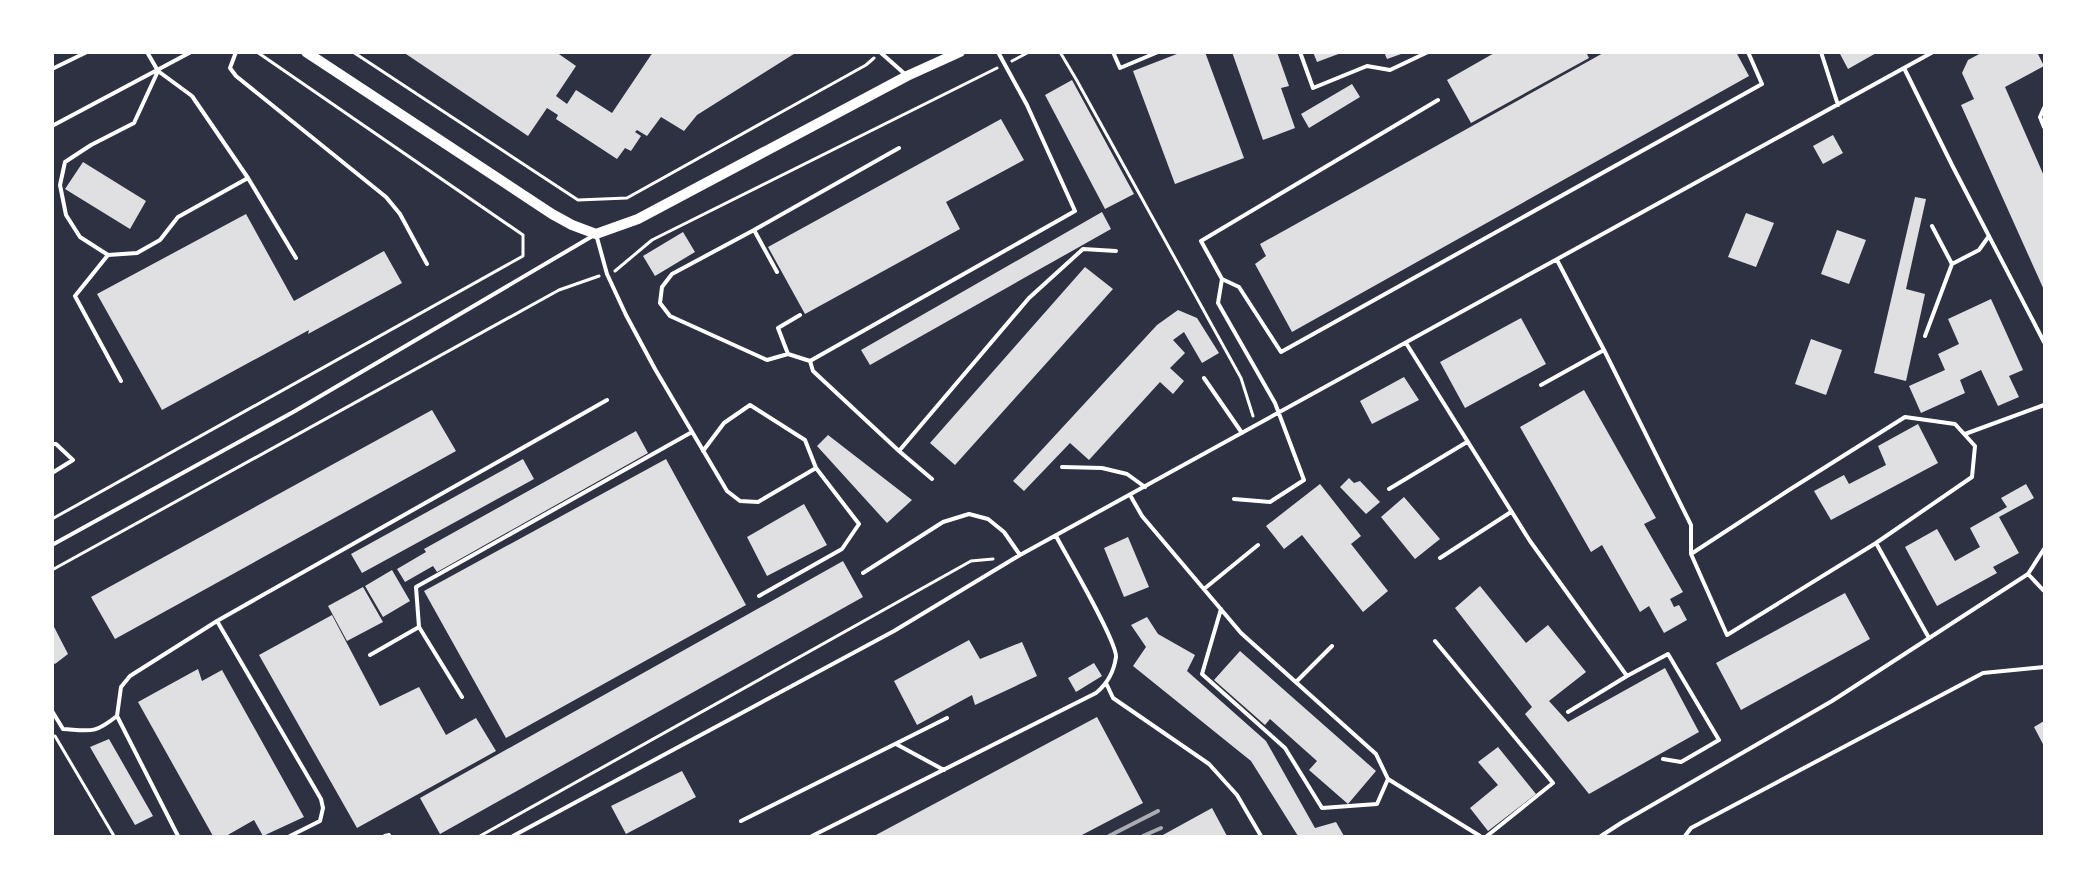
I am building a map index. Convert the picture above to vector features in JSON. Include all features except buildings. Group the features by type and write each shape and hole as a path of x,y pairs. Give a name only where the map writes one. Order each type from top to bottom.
{"main road":[{"path":"306,52 552,214 572,225 596,234 638,219 907,76 960,52"}],"lane":[{"path":"52,69 87,52"},
{"path":"147,52 158,71 192,96 248,178 296,258"},
{"path":"52,126 191,52"},
{"path":"236,52 230,68 236,76 386,197 400,214 427,264"},
{"path":"880,52 907,76"},
{"path":"899,148 672,274 662,287 660,303 670,316 767,360 788,354 810,361 1075,211 1027,105 998,52"},
{"path":"1113,52 1120,68 1158,52"},
{"path":"1300,52 1313,88 1367,66 1390,70 1428,52"},
{"path":"1438,100 1200,241 1222,279 1239,287 1281,352 1762,84 1748,52"},
{"path":"1821,52 1838,105"},
{"path":"513,836 894,631 1020,555 1933,52"},
{"path":"1904,68 2044,342"},
{"path":"158,71 134,123 91,145 65,162 60,185 66,215 80,237 108,255 137,253 160,240 178,217 248,178"},
{"path":"2044,108 2040,116 2044,127"},
{"path":"1932,226 1952,264"},
{"path":"754,230 777,272"},
{"path":"52,545 295,411 596,234 607,274 655,369 727,491 740,500 758,502 816,468"},
{"path":"1925,336 1952,264 1979,250 1989,236"},
{"path":"899,451 1029,298 1083,249 1116,251"},
{"path":"108,255 75,296 121,381"},
{"path":"1556,260 1604,350 1691,525 1691,554 1727,635 1876,543 1972,477 1975,446 1956,424 1905,417 1691,554"},
{"path":"1222,279 1218,303 1279,413 1304,480 1270,502 1234,499"},
{"path":"788,354 778,328 800,315"},
{"path":"1406,343 1530,541 1627,676"},
{"path":"1541,385 1604,350"},
{"path":"810,361 813,372 932,479"},
{"path":"1204,378 1242,433"},
{"path":"178,836 117,716 121,687 130,676 217,621 607,400"},
{"path":"703,451 724,423 750,405 805,440 816,468 859,524 842,549 759,596"},
{"path":"1965,434 2044,405"},
{"path":"462,697 419,627 416,588 692,432"},
{"path":"1389,489 1467,442"},
{"path":"52,444 56,444 73,460 52,473"},
{"path":"1062,467 1102,468 1127,474 1145,487"},
{"path":"1130,495 1142,516 1241,633 1376,754 1388,779 1480,836"},
{"path":"1440,558 1511,512"},
{"path":"863,573 943,522 969,514 988,519 1004,532 1020,555"},
{"path":"812,836 1096,693 1107,685 1116,656 1110,635 1056,536"},
{"path":"1876,543 1929,638"},
{"path":"1204,589 1258,545"},
{"path":"1601,836 1832,701 2028,574 2044,549"},
{"path":"2028,574 2044,592"},
{"path":"1221,609 1202,674 1284,748 1322,808 1377,804 1388,779"},
{"path":"217,621 321,799 323,808 320,820 290,836"},
{"path":"370,655 419,627"},
{"path":"1435,640 1553,783 1487,836"},
{"path":"1296,682 1332,646"},
{"path":"1568,712 1627,676 1668,654 1719,740 1681,762 1663,760"},
{"path":"1685,836 1691,828 1983,672 2044,667"},
{"path":"1107,685 1113,698 1208,764 1237,795 1261,836"},
{"path":"52,711 63,729 87,731 99,729 117,716"},
{"path":"741,821 948,718"},
{"path":"896,744 944,770"}],"path":[{"path":"52,519 523,256 523,236 257,52"},
{"path":"353,52 578,200 627,198 866,65 880,52"},
{"path":"52,570 559,290 614,271 652,240 1029,52"},
{"path":"1060,52 1241,378 1252,412 1254,426"},
{"path":"480,836 971,561 993,559 1000,567"},
{"path":"52,731 114,836"}],"railway":[{"path":"1109,836 1158,811"},
{"path":"1143,836 1161,828"}]}
